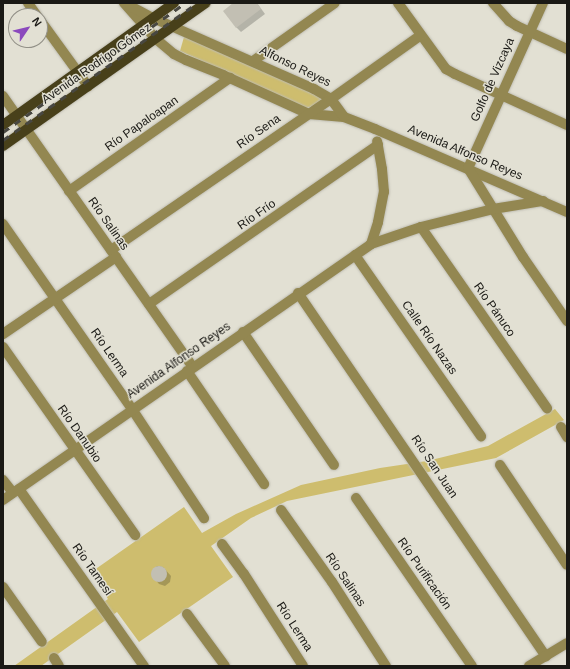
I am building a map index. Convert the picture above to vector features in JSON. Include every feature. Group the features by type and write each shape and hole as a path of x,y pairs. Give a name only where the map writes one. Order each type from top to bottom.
{"main road":[{"name":"Avenida Rodrigo Gómez","path":"3,125 174,3"},
{"name":"Avenida Rodrigo Gómez","path":"3,146 206,3"}],"street":[{"name":"Alfonso Reyes","path":"124,3 172,27 253,61 314,89 331,99 344,117"},
{"path":"124,3 156,39 174,54 309,114 344,117"},
{"path":"253,61 335,3"},
{"path":"398,3 446,69 501,96 567,125"},
{"path":"493,3 509,21 529,32 567,49"},
{"name":"Golfo de Vizcaya","path":"468,168 542,3"},
{"path":"48,31 88,86"},
{"name":"Río Sena","path":"3,334 421,34"},
{"name":"Río Papaloapan","path":"69,191 230,78"},
{"name":"Río Salinas","path":"3,96 149,304 264,484"},
{"name":"Avenida Alfonso Reyes","path":"344,117 468,168 567,212"},
{"path":"370,244 378,222 384,192 376,129"},
{"name":"Río Frío","path":"149,304 378,145"},
{"path":"468,168 523,257 567,321"},
{"name":"Avenida Alfonso Reyes","path":"3,500 370,244 421,226 493,210 543,201"},
{"name":"Río Lerma","path":"3,224 132,409 204,518"},
{"name":"Río Pánuco","path":"421,226 547,408"},
{"name":"Calle Río Nazas","path":"355,255 481,436"},
{"name":"Río San Juan","path":"298,293 420,469 546,656"},
{"path":"243,332 334,465"},
{"name":"Río Danubio","path":"3,347 135,535"},
{"path":"561,427 567,437"},
{"path":"500,465 567,565"},
{"name":"Río Tamesí","path":"3,480 16,491 144,666"},
{"name":"Río Purificación","path":"356,498 472,666"},
{"name":"Río Salinas","path":"281,510 332,582 386,666"},
{"name":"Río Lerma","path":"222,544 303,666"},
{"path":"3,586 42,642"},
{"path":"187,614 225,666"},
{"path":"529,666 567,643"}],"shaded area":[{"path":"190,35 323,97 318,104 307,108 180,51 184,37"},
{"path":"555,409 564,420 496,458 287,501 251,518 211,546 233,577 139,642 117,612 41,666 14,666 108,599 90,573 184,507 202,533 236,514 301,485 380,468 427,461 488,446"}],"building":[{"path":"233,3 257,3 261,9 236,28 223,11"},
{"path":"156,566 162,566 167,571 165,580 162,582 156,582 151,577 151,571"}],"railway":[{"path":"3,132 185,3"},
{"path":"3,140 197,3"}]}
